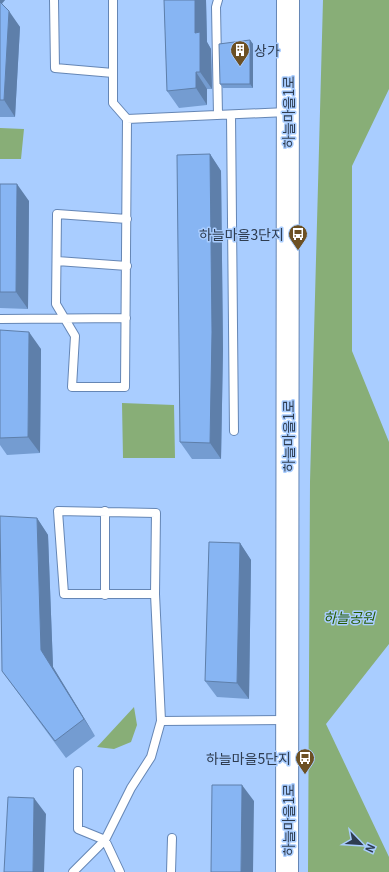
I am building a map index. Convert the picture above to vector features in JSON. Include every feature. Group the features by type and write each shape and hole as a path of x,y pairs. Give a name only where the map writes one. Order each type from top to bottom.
{"street":[{"name":"하늘마을1로","path":"287,872 288,0"}],"lane":[{"path":"54,0 55,68 113,73"},
{"path":"113,0 112,103 127,119 127,219 127,266 125,387 72,387 74,336 66,319 56,304 57,214 127,219"},
{"path":"218,0 216,7 218,115"},
{"path":"127,119 288,112"},
{"path":"231,115 234,431"},
{"path":"57,261 127,266"},
{"path":"0,319 126,318"},
{"path":"73,872 105,840 131,788 151,756 161,721 155,594 156,513 58,511 64,594 155,594"},
{"path":"105,511 105,595"},
{"path":"161,721 288,720"},
{"path":"78,771 78,829 105,840 120,872"},
{"path":"171,872 172,838"}],"green space":[{"name":"하늘공원","path":"323,0 389,0 389,89 352,166 352,351 389,442 389,644 326,724 389,857 389,872 308,872 310,482"},
{"path":"0,128 24,129 21,159 0,159"},
{"path":"122,403 174,405 175,458 123,458"},
{"path":"134,707 137,725 131,742 114,749 97,747"}],"building":[{"path":"164,0 195,0 195,33 200,32 200,72 196,72 196,88 167,91"},
{"path":"0,2 9,11 4,100 0,100"},
{"name":"상가","path":"250,40 250,84 220,84 219,44"},
{"path":"210,154 212,332 210,443 180,442 177,155"},
{"path":"0,184 17,184 16,292 0,292"},
{"path":"0,330 29,332 28,437 0,438"},
{"path":"0,516 37,518 41,650 84,719 55,741 2,671"},
{"path":"209,542 240,543 237,683 205,681"},
{"path":"212,785 242,785 241,872 211,872"},
{"path":"8,797 34,798 33,872 4,872"}],"place":[{"name":"상가","path":"240,67"},
{"name":"하늘마을3단지","path":"298,251"},
{"name":"하늘마을5단지","path":"305,775"}]}
